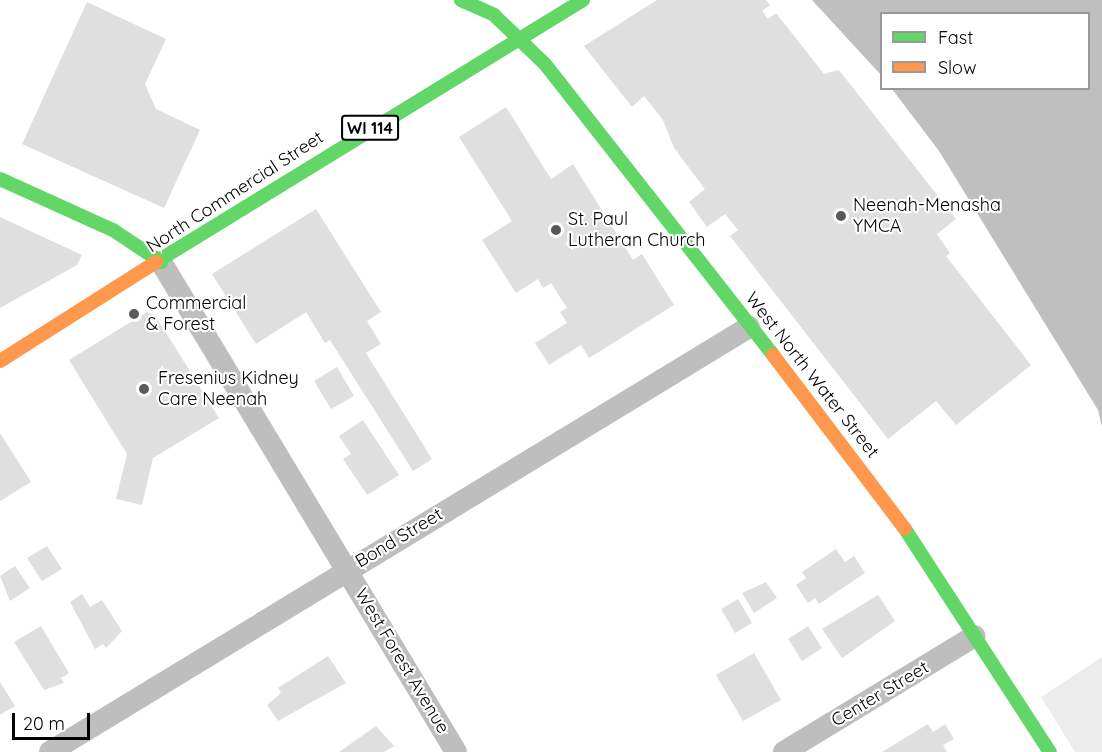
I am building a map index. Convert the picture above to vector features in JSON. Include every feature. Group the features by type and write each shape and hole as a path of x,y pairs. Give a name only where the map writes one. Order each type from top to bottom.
{"street":[{"name":"West North Water Street","path":"461,0 494,15 521,38 883,497 1050,752"},
{"name":"North Commercial Street","path":"0,361 161,262 319,158 583,0"},
{"path":"0,179 113,230 161,262"},
{"name":"West Forest Avenue","path":"161,262 456,752"},
{"name":"Bond Street","path":"50,752 749,327"},
{"name":"Center Street","path":"784,752 975,636"}],"shaded area":[{"path":"812,0 1102,0 1102,427 1098,410 939,151 893,90 1090,90 1090,12 880,12 880,74"},
{"path":"1102,657 1102,752 1075,752 1041,697"}],"building":[{"name":"Neenah-Menasha YMCA","path":"657,0 766,0 770,5 762,11 768,19 776,13 824,74 839,70 956,219 937,234 950,253 946,256 1031,365 956,425 936,401 888,439 730,236 738,230 725,214 707,227 689,202 705,189 674,148 663,120 644,96 632,107 584,46"},
{"path":"87,2 166,39 145,84 156,109 200,130 164,208 22,144"},
{"name":"St. Paul Lutheran Church","path":"506,107 551,179 573,164 633,260 642,254 674,305 589,358 581,345 549,365 535,343 567,323 560,312 567,308 551,283 543,288 538,279 516,293 482,240 512,221 459,137"},
{"path":"316,209 381,312 367,321 381,344 366,353 432,459 413,471 330,340 325,343 306,312 256,344 212,274"},
{"path":"0,217 82,255 77,265 0,308"},
{"name":"Fresenius Kidney Care Neenah","path":"147,312 155,315 219,418 153,458 142,505 116,499 127,454 69,360"},
{"path":"337,367 354,396 331,409 314,381"},
{"path":"363,420 399,475 367,495 343,459 351,454 339,436"},
{"path":"0,433 31,482 0,501"},
{"path":"47,546 62,569 42,581 27,558"},
{"path":"836,549 845,562 854,556 865,573 819,604 815,598 808,603 796,585 806,578 802,572"},
{"path":"15,566 30,588 10,601 0,576"},
{"path":"766,582 777,598 754,613 742,593"},
{"path":"82,594 90,607 102,600 122,631 106,648 103,644 95,649 70,602"},
{"path":"878,595 895,621 842,658 822,629"},
{"path":"738,599 752,623 735,633 721,609"},
{"path":"41,626 69,673 61,678 64,683 44,690 14,642"},
{"path":"808,626 822,648 802,661 788,639"},
{"path":"754,653 781,700 743,721 716,675"},
{"path":"328,656 346,683 278,721 267,705 281,693 278,688"},
{"path":"0,682 15,706 0,715"},
{"path":"928,724 933,732 945,724 954,739 943,745 947,752 882,752"},
{"path":"376,726 394,746 384,752 339,752"}],"traffic: fast":[{"path":"461,0 494,15 545,64 773,355"},
{"path":"156,262 583,0"},
{"path":"0,179 113,230 161,262"},
{"path":"905,529 1050,752"}],"traffic: slow":[{"path":"0,361 156,262"},
{"path":"773,355 905,529"}],"place":[{"name":"Neenah-Menasha YMCA","path":"841,216"},
{"name":"St. Paul Lutheran Church","path":"556,230"},
{"name":"Commercial & Forest","path":"134,314"},
{"name":"Fresenius Kidney Care Neenah","path":"144,389"}]}
